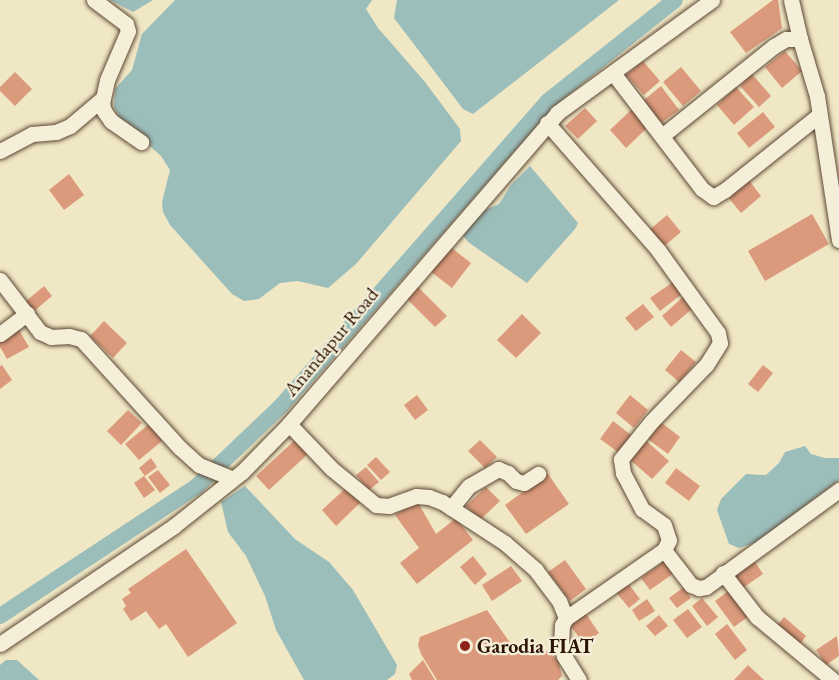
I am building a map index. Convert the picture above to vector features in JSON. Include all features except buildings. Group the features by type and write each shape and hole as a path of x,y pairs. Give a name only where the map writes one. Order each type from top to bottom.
{"street":[{"path":"94,0 126,24 128,31 107,80 103,98 104,111 111,121 141,142"},
{"name":"Anandapur Road","path":"566,618 559,601 521,554 452,508 435,500 416,496 389,506 376,505 331,468 289,424 547,123 577,97 614,73 712,0"},
{"path":"791,0 819,115 839,240"},
{"path":"663,135 774,46 786,39 800,39"},
{"path":"614,73 702,189 713,197 725,190 819,115"},
{"path":"0,151 32,134 56,132 70,126 103,98"},
{"path":"547,123 658,250 713,326 720,343 706,365 651,422 621,459 622,473 642,509 664,525 669,534 669,540 664,550 566,618 562,625 561,644 572,677"},
{"path":"0,280 40,332 51,337 69,336 81,339 166,434 199,465 225,476"},
{"path":"0,334 27,314"},
{"path":"0,644 174,526 225,476 242,472 289,424"},
{"path":"452,508 469,486 498,469 508,473 516,481 524,483 538,474"},
{"path":"664,550 691,585 699,588 706,587 839,490"},
{"path":"723,573 757,617 833,680"}],"water":[{"path":"110,0 153,0 133,12"},
{"path":"175,0 372,0 366,9 378,28 425,82 460,129 461,141 356,264 328,288 298,281 280,283 259,299 244,301 232,294 170,225 163,212 162,202 170,170 161,156 122,121 114,107 115,89 132,70 142,34"},
{"path":"397,0 619,0 473,114 463,109 394,18"},
{"path":"530,166 578,223 527,283 468,242 463,235 483,211 499,204 511,185"},
{"path":"805,446 811,454 825,458 839,458 839,480 757,542 739,548 729,544 717,510 721,499 746,474 766,475 779,463 785,452"},
{"path":"245,486 295,539 329,562 353,590 397,665 395,674 387,680 304,680 276,630 265,596 246,556 228,532 221,502"},
{"path":"6,660 17,660 39,680 0,680 0,665"}],"waterway":[{"path":"0,616 196,487 281,406 548,101 675,0"}],"place":[{"name":"Garodia FIAT","path":"465,646"}]}
